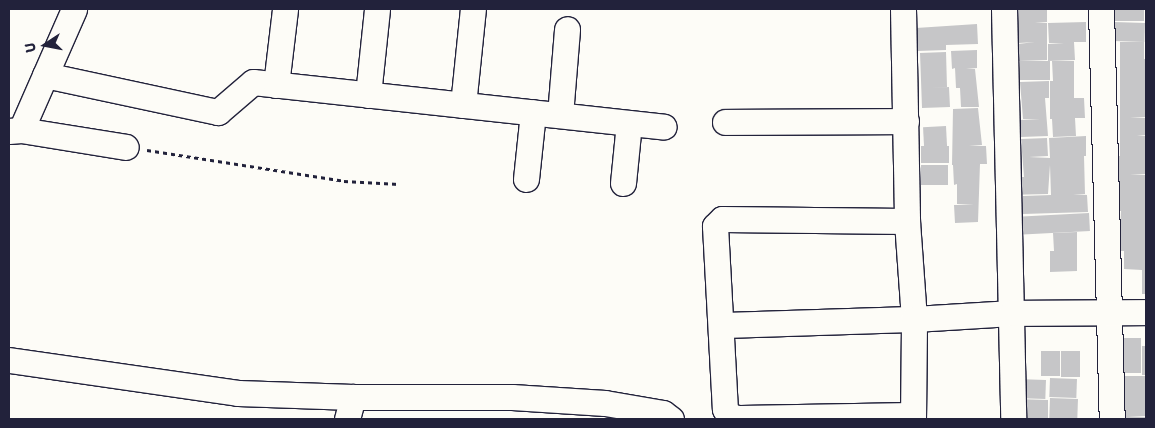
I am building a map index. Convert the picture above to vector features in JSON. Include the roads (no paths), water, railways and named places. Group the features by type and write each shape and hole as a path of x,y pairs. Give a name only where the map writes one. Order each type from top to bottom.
{"street":[{"path":"74,9 45,75 15,130 126,147"},
{"path":"276,85 285,9"},
{"path":"368,95 377,9"},
{"path":"463,105 473,9"},
{"path":"903,9 907,221 914,318 913,417 738,418 728,416 725,409 716,226 718,221 722,219 907,221"},
{"path":"1004,9 1013,419"},
{"path":"1101,9 1112,419"},
{"path":"560,115 567,28"},
{"path":"45,75 218,112 253,82 664,127"},
{"path":"526,179 533,112"},
{"path":"726,122 906,121"},
{"path":"623,183 629,123"},
{"path":"721,326 1012,314 1146,312"},
{"path":"9,360 350,408 512,397 605,403 663,412 672,419"}]}
